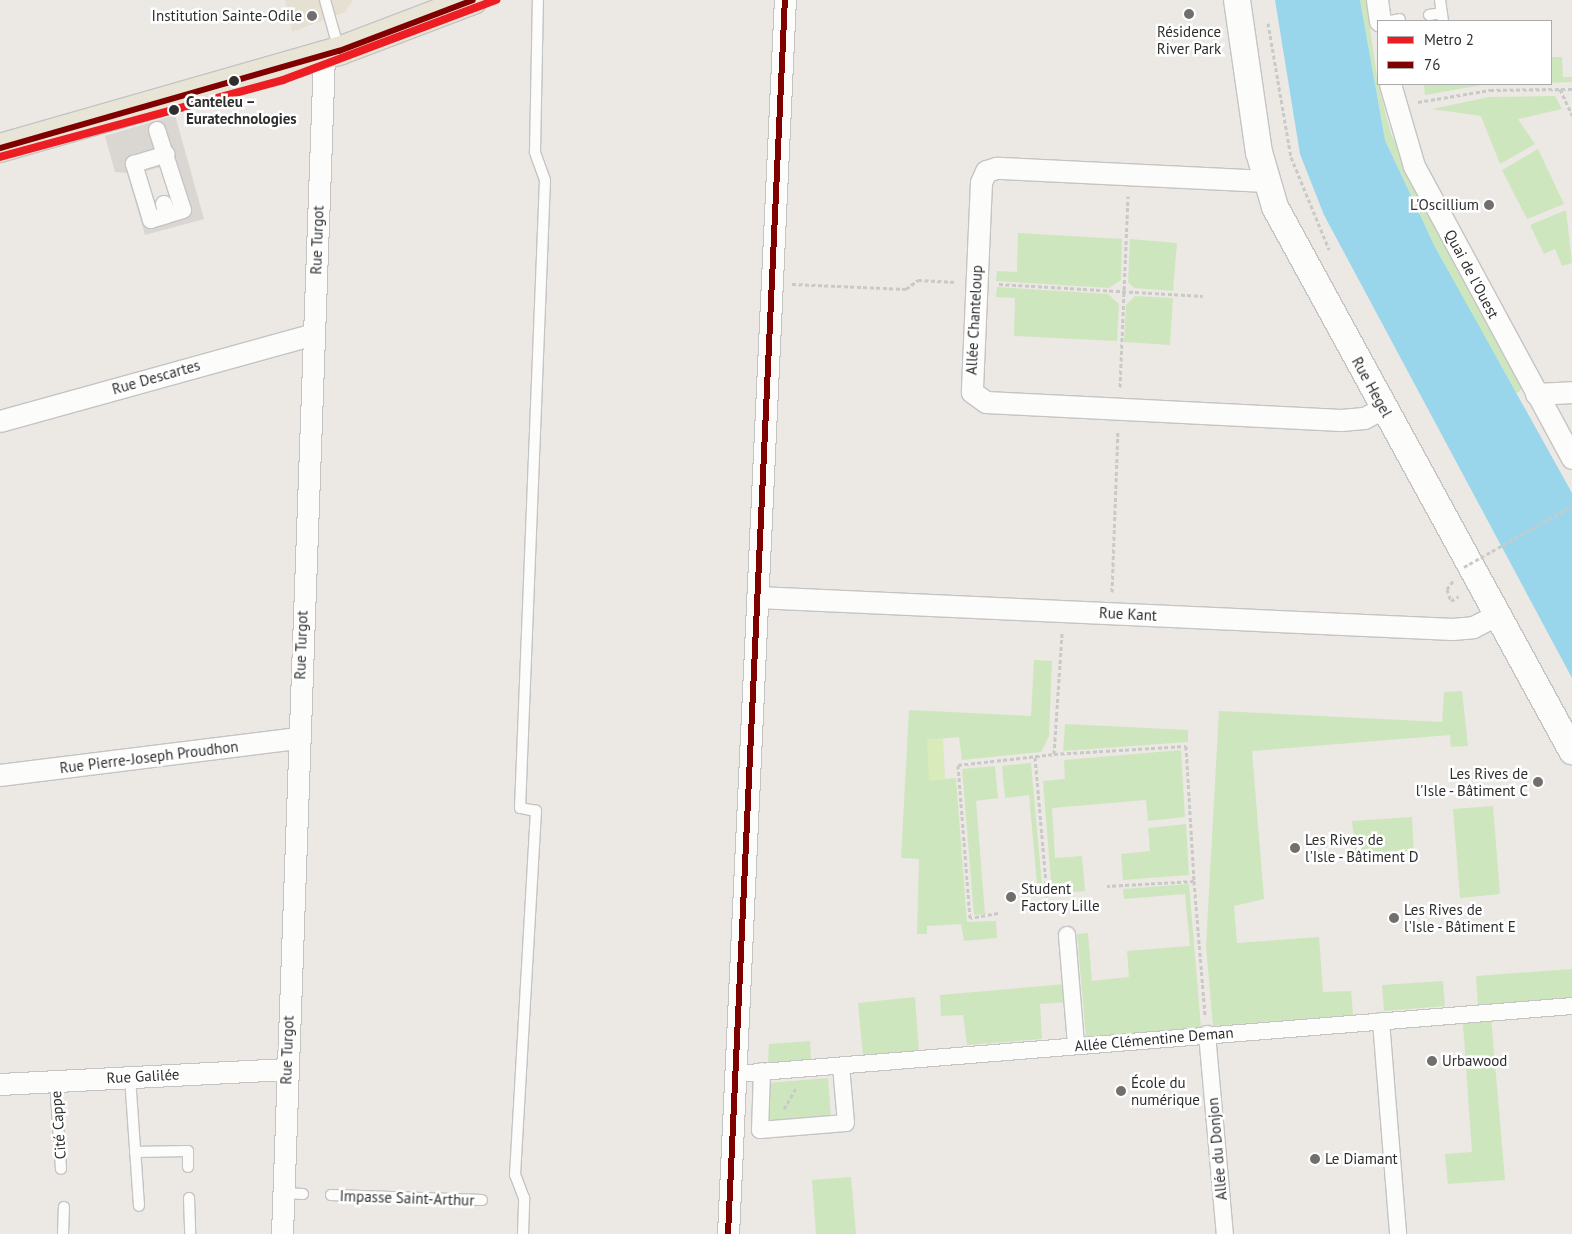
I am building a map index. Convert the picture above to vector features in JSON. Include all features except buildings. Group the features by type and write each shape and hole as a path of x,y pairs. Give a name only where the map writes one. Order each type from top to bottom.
{"main road":[{"path":"0,148 331,53 474,0"}],"street":[{"path":"728,1234 785,0"},
{"name":"Rue Hegel","path":"1237,0 1266,181 1282,221 1572,752"},
{"path":"1377,0 1389,20"},
{"name":"Rue Turgot","path":"282,1234 293,1193 286,1069 313,334 331,53"},
{"name":"Quai de l'Ouest","path":"1390,85 1414,166 1572,458"},
{"path":"157,130 166,154 183,210 166,209 151,220 134,164 166,154"},
{"name":"Allée Chanteloup","path":"1266,181 996,168 986,171 981,182 972,392 986,402 1341,420 1364,418 1384,408"},
{"name":"Rue Descartes","path":"0,421 313,334"},
{"path":"1536,394 1572,392"},
{"name":"Rue Kant","path":"757,597 1452,629 1473,627 1496,615"},
{"name":"Rue Pierre-Joseph Proudhon","path":"0,774 298,738"},
{"path":"1067,935 1076,1045"},
{"name":"Allée Clémentine Deman","path":"736,1074 1207,1034 1572,1006"},
{"path":"1381,1021 1398,1234"},
{"name":"Allée du Donjon","path":"1207,1034 1225,1234"},
{"path":"762,1072 760,1130 846,1122 841,1066"},
{"name":"Rue Galilée","path":"0,1084 286,1069"}],"lane":[{"path":"325,0 331,53"},
{"path":"523,1234 524,1198 514,1175 536,811 520,808 546,180 535,152 538,0"},
{"path":"1429,15 1443,17 1440,0"},
{"path":"130,1076 139,1206"},
{"name":"Cité Cappe","path":"55,1081 60,1169"},
{"path":"135,1152 188,1150 188,1167"},
{"name":"Impasse Saint-Arthur","path":"331,1195 482,1200"},
{"path":"190,1198 190,1234"},
{"path":"63,1234 64,1206"}],"path":[{"path":"1267,19 1291,157 1330,252"},
{"path":"1560,89 1572,115"},
{"path":"1395,106 1490,90 1572,89"},
{"path":"1464,567 1572,506"},
{"path":"1483,544 1493,561"},
{"path":"1054,754 1064,611"},
{"path":"998,913 970,918 958,765 1054,754 1186,746 1194,881 1207,1034"},
{"path":"1035,756 1048,906"},
{"path":"1107,886 1194,881"},
{"path":"773,1129 806,1069"}],"shaded area":[{"name":"Institution Sainte-Odile","path":"285,0 353,0 345,12 292,32"},
{"path":"175,115 204,219 145,235 127,173 115,172 105,136","holes":["164,166 175,200 155,207 143,172"]}],"green space":[{"path":"1360,0 1366,0 1377,85 1391,134 1522,387 1519,392 1514,393 1435,247 1385,140"},
{"path":"1552,57 1562,57 1563,77 1572,77 1572,82 1552,83"},
{"path":"1424,85 1482,85 1425,95"},
{"path":"1555,96 1562,109 1518,119 1535,144 1500,164 1481,116 1432,109 1489,97"},
{"path":"1538,149 1564,204 1527,219 1502,170"},
{"path":"1566,210 1572,263 1562,266 1555,249 1544,254 1530,225"},
{"path":"1018,233 1122,239 1121,280 1109,288 996,281 997,271 1017,272"},
{"path":"1130,239 1177,243 1173,291 1134,288 1128,282"},
{"path":"997,287 1108,294 1119,304 1117,341 1014,336 1015,298 996,297"},
{"path":"1135,296 1173,298 1170,345 1124,342 1126,305"},
{"path":"1034,660 1052,661 1049,736 1041,752 962,760 959,737 927,740 945,779 956,778 967,922 996,921 997,938 964,941 961,924 927,926 927,934 917,934 919,859 901,858 909,710 1031,716"},
{"path":"1462,691 1468,746 1451,747 1450,735 1252,751 1264,899 1234,906 1237,943 1319,937 1323,992 1351,991 1353,1015 1213,1026 1206,946 1219,711 1442,722 1444,692"},
{"path":"1065,724 1188,730 1188,742 1063,751"},
{"path":"943,739 945,779 929,781 927,740"},
{"path":"1181,750 1185,817 1148,821 1146,800 1052,808 1055,858 1082,856 1085,891 1052,894 1043,781 1065,779 1064,760"},
{"path":"1031,763 1043,895 1038,895 1029,795 1005,798 1002,766"},
{"path":"995,766 998,798 976,801 985,914 974,915 962,769"},
{"path":"1493,806 1500,894 1460,898 1453,809"},
{"path":"1412,817 1414,854 1356,858 1352,821"},
{"path":"1186,824 1189,875 1123,880 1121,854 1150,851 1148,828"},
{"path":"1189,884 1201,1028 1086,1037 1077,934 1088,933 1092,981 1129,977 1127,951 1190,946 1185,894 1124,899 1123,889"},
{"path":"1572,969 1572,998 1478,1005 1476,976"},
{"path":"1443,981 1445,1006 1384,1011 1382,985"},
{"path":"1066,984 1067,1002 1040,1004 1042,1039 967,1045 963,1015 941,1016 940,995"},
{"path":"915,997 919,1052 863,1056 858,1003"},
{"path":"1491,1017 1505,1180 1448,1184 1445,1154 1472,1152 1463,1024 1397,1029 1396,1025"},
{"path":"810,1041 811,1061 768,1064 769,1044"},
{"path":"828,1078 831,1118 766,1123 767,1083"},
{"path":"851,1177 856,1234 816,1234 812,1180"}],"water":[{"path":"1275,0 1360,0 1385,140 1435,247 1572,493 1572,678 1324,215 1300,154"}],"metro line":[{"name":"2","path":"0,157 283,80 496,0"}],"transit line":[{"name":"76","path":"0,148 339,51 473,0"},
{"name":"76","path":"728,1234 785,0"}],"place":[{"name":"Résidence River Park","path":"1189,14"},
{"name":"Institution Sainte-Odile","path":"312,16"},
{"name":"Canteleu – Euratechnologies","path":"174,110"},
{"name":"L'Oscillium","path":"1489,205"},
{"name":"Les Rives de l'Isle - Bâtiment C","path":"1538,782"},
{"name":"Les Rives de l'Isle - Bâtiment D","path":"1295,848"},
{"name":"Student Factory Lille","path":"1011,897"},
{"name":"Les Rives de l'Isle - Bâtiment E","path":"1394,918"},
{"name":"Urbawood","path":"1432,1061"},
{"name":"École du numérique","path":"1121,1091"},
{"name":"Le Diamant","path":"1315,1159"}]}
